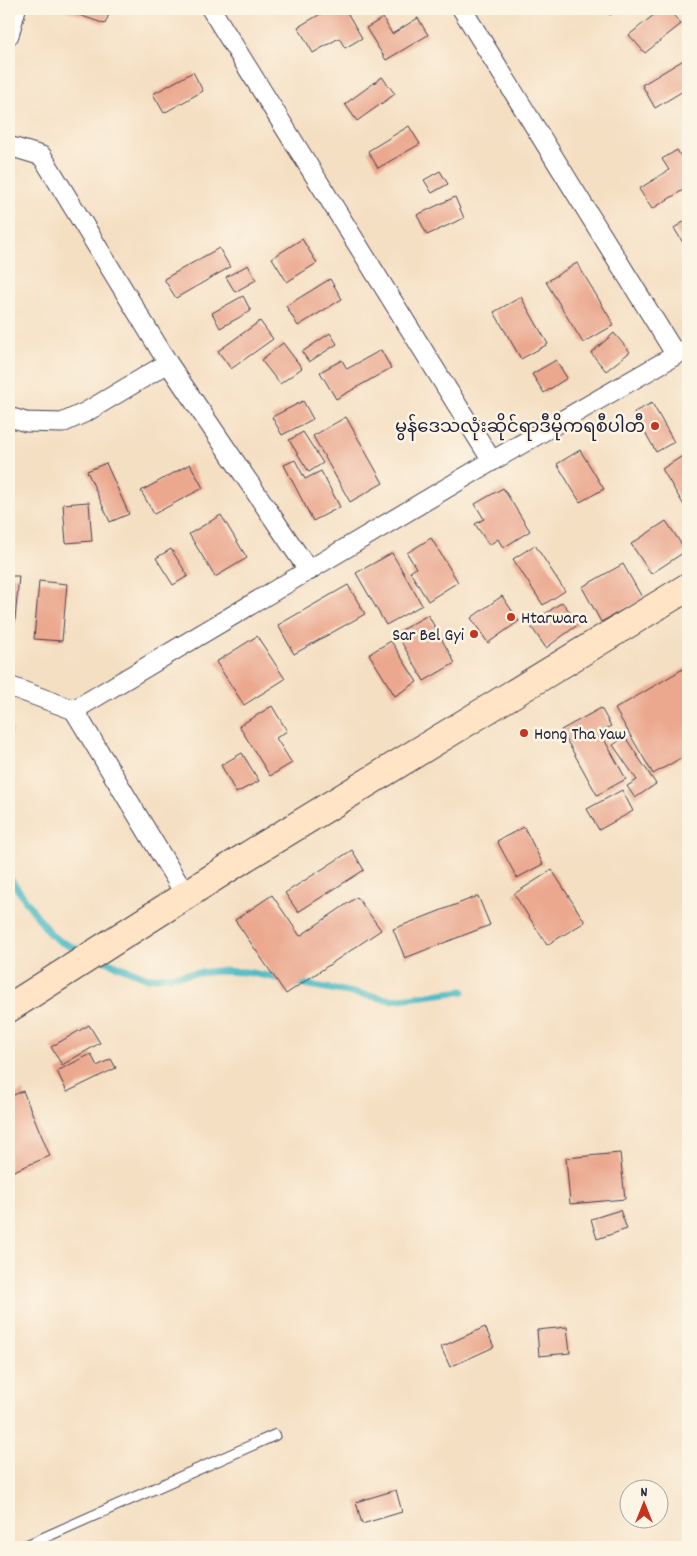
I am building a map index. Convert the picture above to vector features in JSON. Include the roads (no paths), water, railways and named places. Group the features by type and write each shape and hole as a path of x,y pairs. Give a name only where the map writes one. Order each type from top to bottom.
{"main road":[{"path":"9,1008 244,858 688,587"}],"street":[{"path":"9,35 16,9"},
{"path":"211,9 492,461"},
{"path":"74,710 492,461 682,351 462,9"},
{"path":"9,146 42,156 168,363 309,571"},
{"path":"9,417 26,422 62,423 86,412 168,363"},
{"path":"9,686 74,710 186,896"}],"lane":[{"path":"23,1547 275,1435"}],"waterway":[{"path":"9,877 50,934 61,942 84,952"},
{"path":"101,959 148,978 218,971 246,972 283,979"},
{"path":"293,982 392,1000 463,991"}],"place":[{"name":"မွန်ဒေသလုံးဆိုင်ရာဒီမိုကရစီပါတီ","path":"655,426"},
{"name":"Htarwara","path":"511,617"},
{"name":"Sar Bel Gyi","path":"474,634"},
{"name":"Hong Tha Yaw","path":"524,733"}]}
